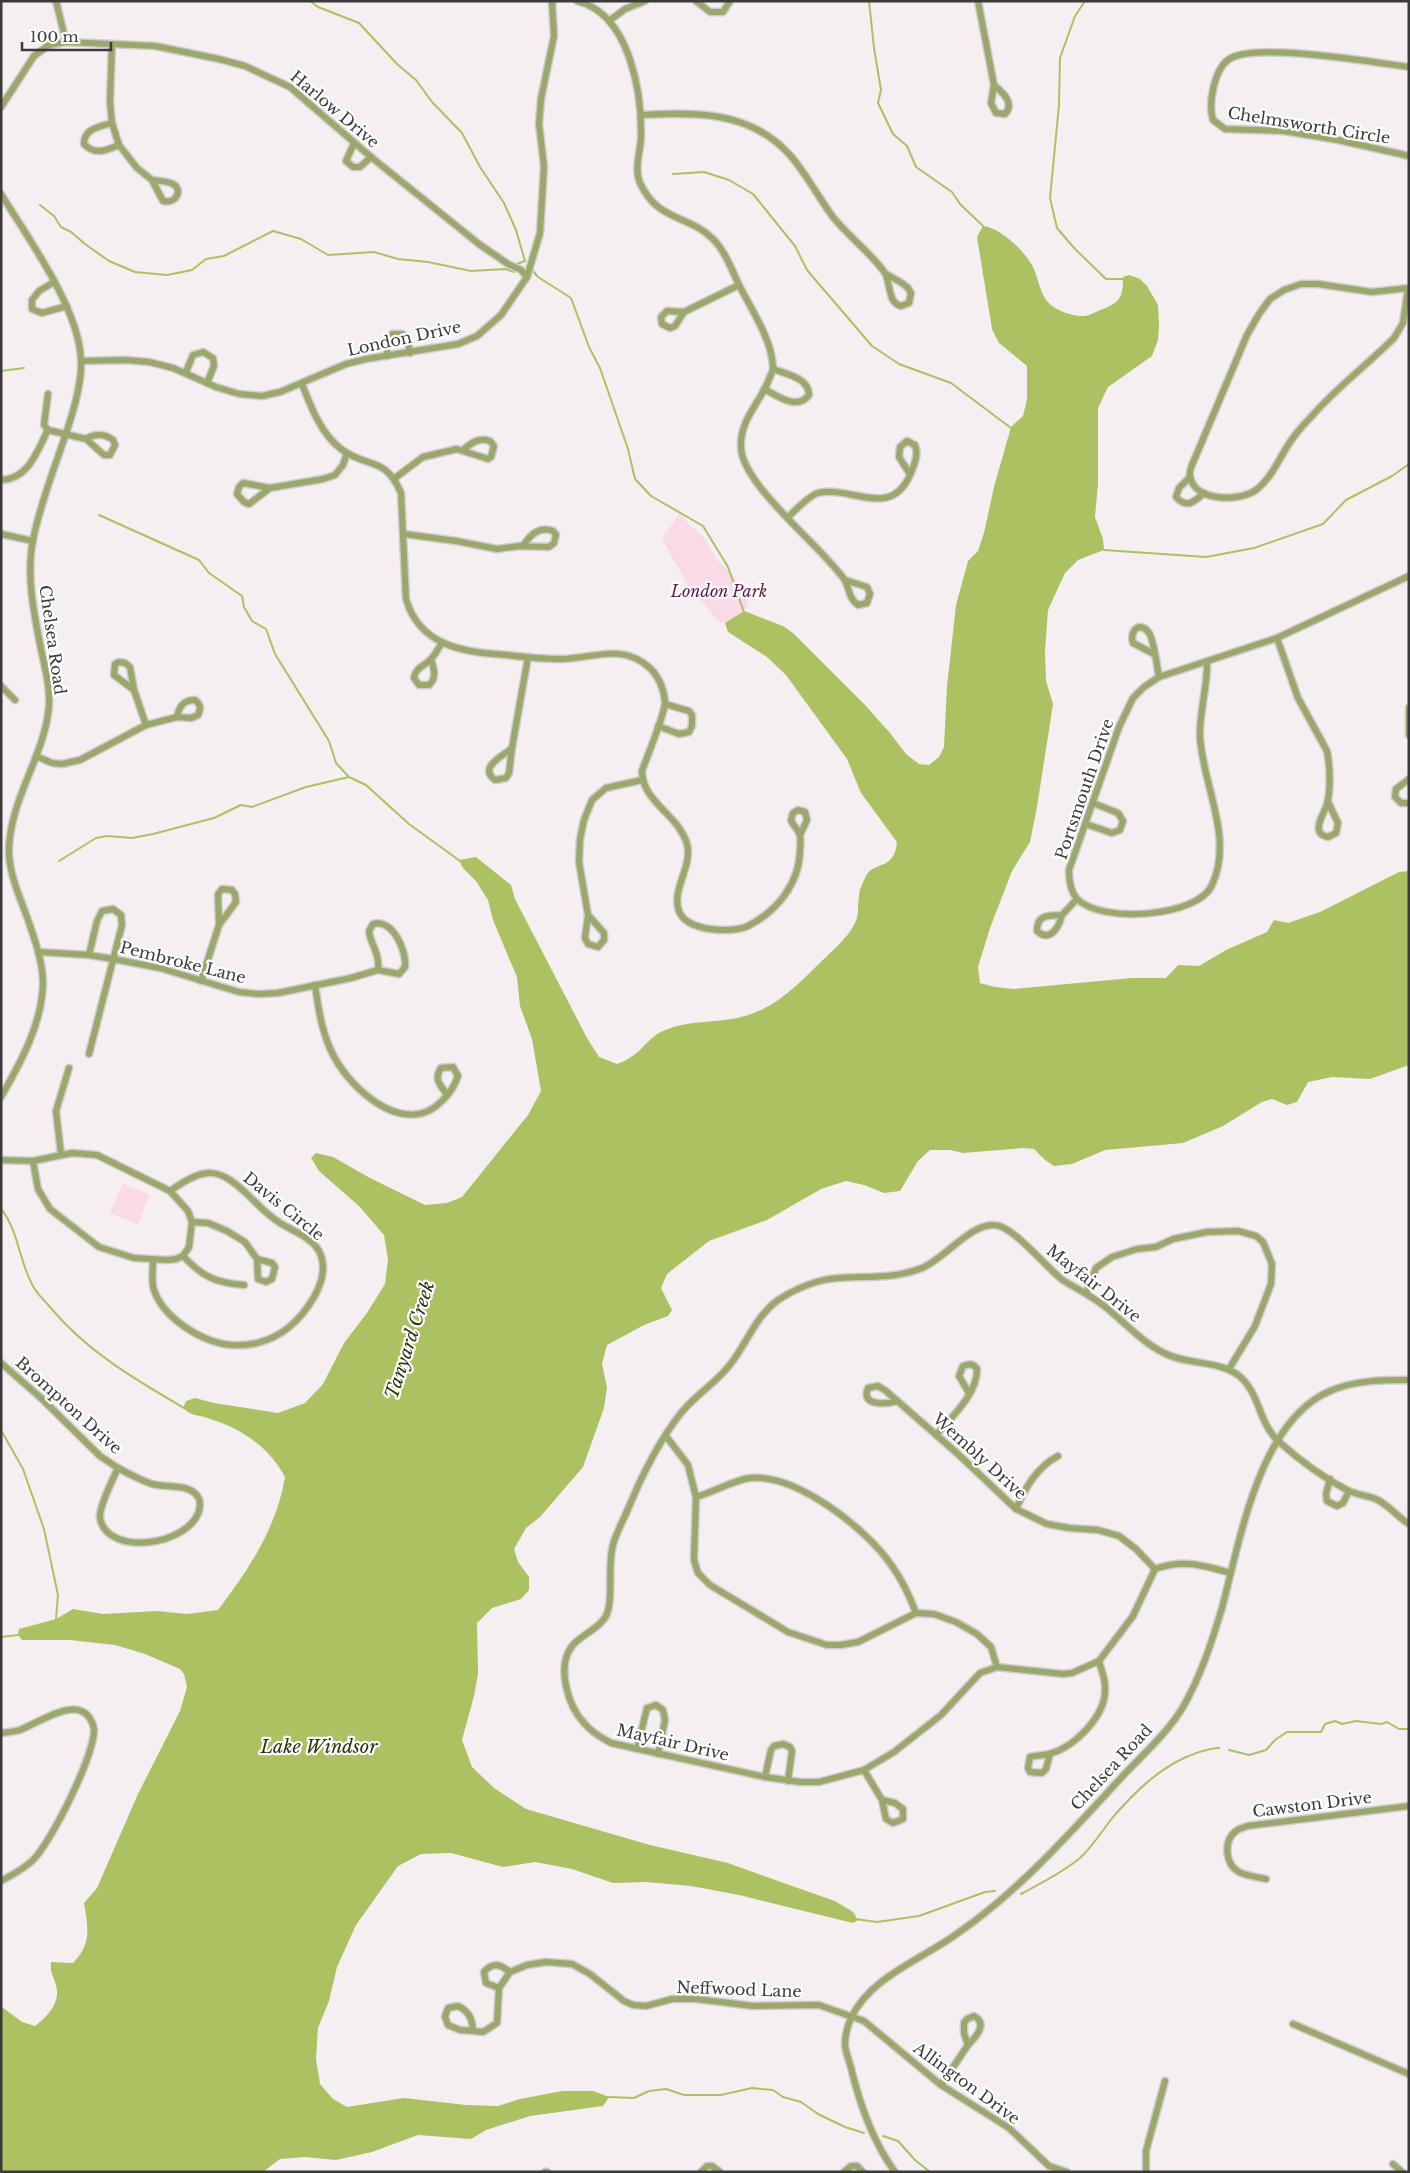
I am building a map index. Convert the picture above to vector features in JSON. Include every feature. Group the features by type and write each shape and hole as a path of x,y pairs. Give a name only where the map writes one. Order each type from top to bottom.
{"street":[{"name":"London Drive","path":"82,362 126,360 148,362 186,372 207,383 239,394 262,396 302,384 346,364 458,344 477,336 501,315 527,277 540,233 544,166 539,124 541,99 554,36 552,1"},
{"path":"577,1 592,8 609,21 621,37 630,57 641,115 641,139 637,170 640,182 650,201 666,214 704,232 714,240 729,264 763,332 773,369 764,389 744,423 740,446 741,455 764,492 845,580 853,601 858,605 868,602 870,594 867,586 845,580"},
{"path":"609,21 625,9 645,1"},
{"path":"696,1 710,12 722,12 730,1"},
{"path":"978,1 994,85"},
{"path":"58,2 66,42"},
{"name":"Harlow Drive","path":"1,107 34,56 49,45 66,42 131,44 178,50 219,59 262,72 290,87 354,143 479,244 508,264 521,270 527,277"},
{"path":"112,44 110,102 112,123 119,145 137,168 152,180"},
{"name":"Chelmsworth Circle","path":"1409,67 1321,55 1245,54 1230,58 1220,70 1210,97 1212,120 1225,129 1284,132 1338,140 1409,156"},
{"path":"641,115 683,113 721,116 774,138 791,156 834,218 886,274 908,288 911,294 909,303 900,306 892,300 886,274"},
{"path":"112,123 90,130 85,136 84,144 92,150 102,152 119,145"},
{"path":"354,143 346,160 353,167 360,167 371,157"},
{"name":"Chelsea Road","path":"1,194 67,306 79,340 82,362 76,400 33,542 32,602 48,682 49,703 46,725 16,806 9,846 9,864 39,952 43,980 40,1005 28,1045 1,1097"},
{"path":"54,282 39,292 32,300 32,309 42,314 67,306"},
{"path":"1190,477 1204,493 1225,499 1256,490 1273,471 1294,437 1311,416 1394,338 1403,323 1409,289 1372,292 1318,284 1301,284 1284,290 1270,299 1247,335 1193,462 1190,477 1176,493 1176,497 1179,501 1189,504 1193,503 1204,493"},
{"path":"684,312 739,285"},
{"path":"387,356 387,343 392,334 402,334 407,337 410,353"},
{"path":"186,372 194,355 203,352 213,358 214,362 207,383"},
{"path":"764,389 791,402 801,401 809,395 807,386 799,379 773,369"},
{"path":"302,384 327,435 347,453 375,464 395,478 401,493 406,600 410,615 423,630 442,643 458,650 562,659 612,652 629,655 643,662 660,680 665,704 642,771 642,780 646,791 679,829 687,844 687,859 677,904 683,919 691,925 706,929 738,929 747,926 774,907 786,894 795,879 800,858 800,835"},
{"path":"48,394 44,425 48,430 86,439"},
{"path":"1,480 14,479 26,471 48,430"},
{"path":"395,478 423,457 457,449 488,459 492,457 494,446 490,441 480,440 473,442 463,450"},
{"path":"788,517 816,493 834,491 876,499 889,497 906,484 910,474 918,452 916,445 907,441 900,447 898,457 910,474"},
{"path":"270,488 261,497 249,504 244,502 237,494 239,487 243,483 270,488 323,479 335,475 343,465 347,453"},
{"path":"404,534 497,549 524,546 549,547 554,543 556,535 553,531 541,529 530,536 524,546"},
{"path":"1,534 33,542"},
{"name":"Portsmouth Drive","path":"1077,898 1069,884 1069,870 1127,709 1133,698 1159,677 1277,638 1409,576"},
{"path":"1154,654 1133,644 1131,634 1133,630 1138,627 1147,630 1151,635 1159,677"},
{"path":"1277,638 1298,698 1326,751 1329,775 1328,802 1319,825 1319,832 1323,836 1328,837 1336,833 1338,823 1328,802"},
{"path":"431,659 442,643"},
{"path":"512,747 491,764 489,770 491,776 496,780 506,778 509,773 528,657"},
{"path":"1062,915 1077,898 1093,909 1115,914 1141,914 1183,906 1199,900 1212,887 1220,867 1221,845 1200,736 1208,676 1207,661"},
{"path":"1,686 15,700"},
{"path":"134,690 146,725"},
{"path":"658,726 679,734 689,732 692,726 692,715 688,711 665,704"},
{"path":"1409,708 1409,736"},
{"path":"36,756 52,763 62,764 80,760 146,725 176,717"},
{"path":"1409,779 1400,785 1395,793 1397,800 1401,803 1409,803"},
{"path":"588,914 604,933 604,940 598,948 588,944 586,938 588,914 580,862 580,839 592,800 606,788 642,780"},
{"path":"1086,824 1112,833 1120,830 1123,821 1118,813 1093,803"},
{"path":"201,981 219,925 236,902 235,894 232,890 222,889 218,894 219,925"},
{"path":"89,955 97,920 102,911 113,909 121,915 122,920 89,1054"},
{"name":"Pembroke Lane","path":"39,952 89,955 113,959 160,968 239,992 278,993 378,970 399,974 403,971 406,961 394,933 386,924 382,923 373,924 369,931 371,941 379,958 378,970"},
{"path":"315,985 319,1016 330,1049 338,1065 361,1090 386,1108 415,1115 431,1110 447,1095"},
{"path":"61,1154 56,1111 69,1068"},
{"path":"1,1160 33,1161 61,1154 83,1152 97,1155 170,1192 188,1211 192,1222 189,1247 182,1256 176,1259 153,1260 134,1258 99,1247 57,1215 43,1199 38,1189 33,1161"},
{"name":"Davis Circle","path":"153,1260 152,1284 154,1292 176,1321 201,1336 234,1345 251,1345 263,1342 286,1329 310,1303 321,1285 324,1274 323,1262 315,1245 262,1210 234,1182 211,1172 200,1173 170,1192"},
{"path":"192,1222 208,1223 227,1231 245,1242 257,1259"},
{"name":"Mayfair Drive","path":"997,1667 980,1674 941,1715 894,1752 864,1770 819,1782 788,1781 765,1777 612,1743 596,1734 584,1724 573,1706 566,1683 564,1661 574,1643 599,1624 606,1615 609,1559 614,1542 647,1465 682,1412 731,1364 750,1330 762,1316 776,1302 816,1282 836,1278 889,1276 921,1269 937,1260 978,1229 993,1224 1005,1228 1064,1280 1086,1293 1160,1351 1170,1356 1229,1370 1239,1376 1250,1387 1268,1430 1278,1440 1330,1480 1349,1491 1378,1500 1409,1524"},
{"path":"1086,1293 1096,1268 1112,1257 1138,1249 1156,1247 1173,1239 1206,1232 1238,1231 1256,1236 1263,1242 1272,1264 1271,1284 1264,1307 1255,1326 1242,1344 1229,1370"},
{"path":"182,1256 199,1272 211,1278 244,1285"},
{"name":"Brompton Drive","path":"2,1365 41,1398 93,1450 118,1468 139,1479 154,1484 192,1490 199,1497 198,1514 188,1528 170,1538 146,1543 133,1543 111,1534 100,1518 118,1468"},
{"name":"Chelsea Road","path":"895,2172 885,2158 869,2127 852,2075 845,2043 852,2016 865,1996 884,1980 959,1933 1018,1882 1079,1822 1159,1738 1182,1708 1200,1670 1221,1610 1242,1528 1258,1481 1278,1440 1299,1412 1328,1391 1346,1385 1409,1380"},
{"path":"936,1435 969,1393"},
{"name":"Wembly Drive","path":"898,1401 1016,1509 1047,1524 1098,1530 1119,1536 1136,1549 1155,1569"},
{"path":"666,1436 688,1465 696,1496 694,1560 698,1572 710,1585 788,1632 827,1645 858,1642 916,1613 934,1614 956,1622 977,1634 990,1647 997,1667 1063,1674 1072,1673 1099,1660 1133,1616 1155,1569 1172,1563 1186,1562 1231,1573"},
{"path":"1016,1509 1024,1490 1037,1473 1047,1462 1058,1456"},
{"path":"696,1496 749,1478 768,1478 809,1493 852,1525 892,1565 909,1594 916,1613"},
{"path":"1330,1480 1326,1494 1327,1501 1332,1504 1337,1506 1343,1503 1349,1491"},
{"path":"1050,1754 1077,1738 1098,1715 1105,1697 1105,1686 1099,1660"},
{"path":"637,1749 647,1708 656,1705 663,1710 665,1720 658,1754"},
{"path":"1,1733 18,1731 58,1713 74,1710 81,1711 87,1715 94,1727 92,1744 57,1827 33,1861 1,1881"},
{"path":"765,1777 771,1750 774,1746 784,1744 790,1747 792,1756 788,1781"},
{"path":"864,1770 882,1800"},
{"name":"Cawston Drive","path":"1266,1879 1240,1873 1230,1865 1227,1852 1232,1836 1237,1830 1247,1826 1409,1806"},
{"name":"Neffwood Lane","path":"510,1972 527,1965 546,1962 572,1964 590,1974 624,2001 633,2005 646,2006 672,2000 696,1999 753,2006 819,2006 852,2016"},
{"path":"473,2031 470,2016 466,2009 458,2006 448,2008 445,2017 448,2025 460,2030 483,2032 497,2022 499,1988 510,1972 500,1965 492,1965 484,1972 486,1983 499,1988"},
{"name":"Allington Drive","path":"852,2016 864,2021 875,2029 941,2085 1008,2128 1049,2166 1067,2172"},
{"path":"1293,2024 1409,2074"},
{"path":"941,2085 968,2045"},
{"path":"1146,2172 1146,2151 1165,2081"},
{"path":"1393,2164 1402,2172"},
{"path":"701,2172 707,2166 712,2166 720,2172"},
{"path":"844,2172 851,2166 857,2166 862,2172"}],"green space":[{"name":"London Park","path":"679,514 705,539 718,561 734,577 745,593 748,607 731,621 720,623 686,582 662,539"},
{"path":"123,1183 150,1195 138,1224 110,1213"}],"water":[{"name":"Lake Windsor","path":"983,226 1004,235 1023,253 1032,265 1044,297 1059,310 1085,316 1114,304 1120,298 1123,277 1129,275 1140,279 1147,286 1158,305 1159,325 1158,340 1152,356 1108,387 1098,408 1098,484 1095,517 1103,539 1104,550 1078,560 1065,573 1048,610 1045,651 1046,681 1053,704 1037,807 1030,842 1012,871 990,928 978,967 980,983 1014,989 1132,978 1166,978 1178,965 1199,966 1226,950 1267,932 1274,920 1288,923 1320,912 1399,872 1409,871 1409,1065 1370,1079 1332,1077 1308,1082 1297,1102 1287,1105 1272,1099 1262,1102 1223,1126 1183,1143 1105,1150 1072,1164 1054,1166 1034,1149 1023,1148 963,1153 950,1150 930,1150 918,1161 900,1191 884,1193 864,1185 846,1181 821,1189 767,1220 709,1241 667,1274 661,1288 672,1310 668,1316 644,1325 607,1345 602,1364 607,1387 604,1408 583,1467 540,1517 526,1528 514,1549 518,1562 529,1577 529,1590 521,1599 492,1608 477,1623 478,1674 462,1740 472,1767 494,1788 526,1809 650,1845 728,1863 835,1901 853,1912 858,1920 853,1923 739,1895 691,1886 646,1882 613,1883 572,1869 535,1862 503,1867 451,1853 421,1854 398,1866 356,1925 337,1967 329,2001 318,2028 316,2059 320,2084 333,2099 347,2107 404,2098 466,2105 498,2106 520,2099 562,2091 593,2091 609,2097 603,2106 530,2116 486,2130 471,2139 418,2135 372,2152 336,2160 305,2157 280,2159 263,2172 2,2172 2,2007 22,2022 35,2026 55,2004 57,1992 51,1971 51,1962 73,1963 83,1949 87,1935 84,1903 97,1888 138,1794 180,1711 187,1687 184,1674 180,1669 145,1654 115,1645 70,1640 22,1640 18,1635 19,1629 56,1619 73,1609 103,1614 157,1611 187,1614 218,1610 260,1548 275,1513 285,1477 262,1447 231,1427 189,1413 183,1408 186,1401 195,1398 214,1403 278,1413 305,1403 323,1384 344,1343 367,1313 385,1284 388,1260 384,1235 359,1206 319,1171 311,1158 316,1153 333,1157 370,1178 425,1205 447,1203 462,1197 528,1115 541,1091 532,1039 520,1006 517,977 493,920 488,900 459,860 476,857 511,885 515,899 587,1038 599,1057 617,1064 635,1054 658,1033 673,1027 745,1016 768,1006 797,985 851,930 857,918 860,889 865,878 873,869 892,858 897,842 861,793 847,759 786,675 767,657 728,632 725,623 744,611 783,626 794,634 865,705 906,754 919,764 929,765 939,757 944,747 947,686 956,605 968,561 978,551 984,533 994,487 1011,427 1023,416 1027,399 1027,366 999,343 992,329 977,237"}],"waterway":[{"path":"310,1 318,7 359,23 397,64 416,80 432,102 462,133 480,167 504,203 516,230 525,261 517,264"},
{"path":"869,1 881,90 878,103 893,134 907,146 916,167 952,192 960,204 983,226"},
{"path":"1085,1 1075,16 1060,58 1059,105 1050,198 1057,228 1075,249 1106,279 1123,279"},
{"path":"673,174 704,172 729,180 753,194 795,246 807,270 872,346 899,364 951,383 1011,428"},
{"path":"40,205 54,216 61,227 71,232 109,261 135,272 167,275 192,270 206,259 224,256 273,231 301,239 328,255 374,252 398,259 428,262 471,271 505,269 514,272"},
{"path":"533,271 538,277 571,298 589,347 600,368 628,449 635,479 651,496 703,526 728,567 744,612"},
{"path":"1,371 24,368"},
{"path":"1104,550 1206,557 1254,548 1323,524 1346,500 1392,476 1409,464"},
{"path":"99,515 199,560 209,573 242,596 244,607 252,621 266,629 275,654 329,741 336,763 349,777 366,785 409,824 460,861"},
{"path":"59,861 96,838 107,836 132,838 153,834 214,818 241,805 252,807 306,787 349,777"},
{"path":"1,1209 12,1227 28,1277 39,1295 64,1323 112,1364 184,1408"},
{"path":"1,1430 23,1469 44,1529 58,1595 56,1619"},
{"path":"1,1637 18,1635"},
{"path":"1229,1750 1249,1755 1266,1750 1275,1740 1287,1732 1321,1732 1325,1724 1335,1721 1342,1724 1356,1721 1381,1724 1387,1722 1399,1729 1409,1729"},
{"path":"1021,1894 1059,1873 1080,1858 1121,1808 1165,1769 1186,1757 1219,1748"},
{"path":"855,1919 877,1922 919,1916 985,1892 995,1891"},
{"path":"608,2097 634,2098 649,2091 666,2089 684,2095 721,2095 752,2088 773,2090 783,2097 801,2102 818,2114 845,2127 864,2133"},
{"path":"883,2136 898,2141 915,2160 930,2172"}],"water label":[{"name":"Tanyard Creek","path":"410,1340"}]}
